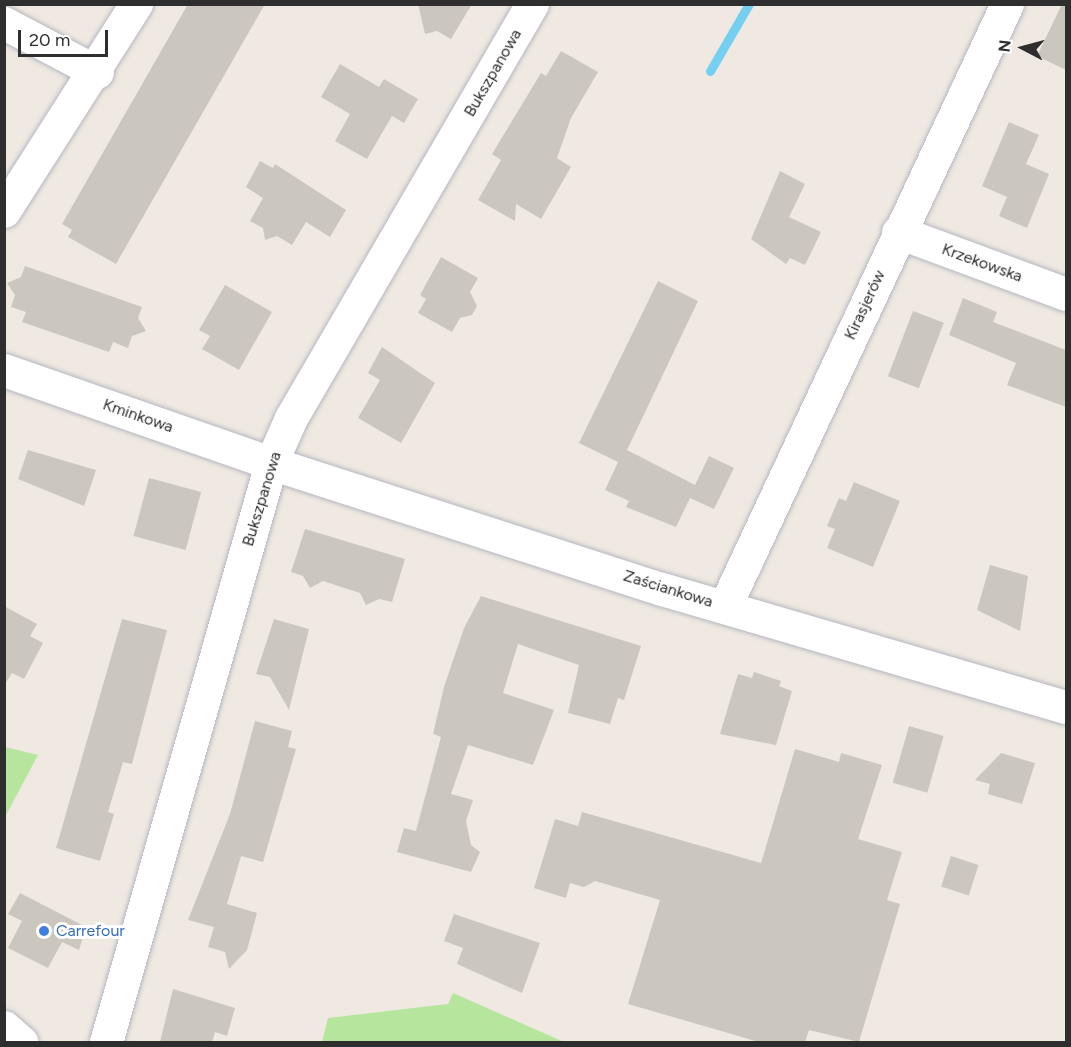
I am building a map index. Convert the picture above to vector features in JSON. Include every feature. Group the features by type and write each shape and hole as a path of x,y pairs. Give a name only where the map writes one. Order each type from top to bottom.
{"street":[{"path":"4,211 97,72 136,4"},
{"name":"Bukszpanowa","path":"106,1042 271,463 291,418 532,4"},
{"name":"Kirasjerów","path":"725,606 898,232 1007,4"},
{"path":"4,23 97,72"},
{"name":"Krzekowska","path":"898,232 1066,294"},
{"name":"Kminkowa","path":"4,370 271,463"},
{"name":"Zaściankowa","path":"271,463 725,606 1066,707"},
{"path":"4,1027 21,1042"}],"green space":[{"path":"4,747 38,755 5,817"},
{"path":"453,993 564,1042 322,1042 328,1018 448,1004"}],"building":[{"path":"188,4 265,4 116,264 68,237 72,230 62,224"},
{"path":"418,4 472,4 451,39 437,31 425,34"},
{"path":"1062,4 1066,4 1066,70 1037,56"},
{"path":"561,51 598,72 571,118 557,158 571,167 541,219 516,204 515,221 478,200 501,160 492,154 541,73 546,76"},
{"path":"340,64 379,87 384,79 418,99 404,123 392,116 367,159 335,141 350,114 321,97"},
{"path":"1009,122 1039,135 1026,164 1049,174 1027,228 999,216 1007,197 982,186"},
{"path":"260,161 273,168 275,164 346,210 330,237 306,222 292,245 277,236 265,240 263,228 250,221 263,198 246,187"},
{"path":"780,171 805,184 789,217 821,232 805,265 790,258 786,264 751,239"},
{"path":"441,257 478,278 470,292 477,306 472,315 460,318 452,332 418,313 426,299 420,295"},
{"path":"25,266 142,307 138,318 146,331 132,336 128,348 113,342 109,352 22,322 26,312 11,307 15,295 7,283 21,277"},
{"path":"658,281 698,301 627,450 695,485 709,456 734,468 714,509 690,498 676,527 626,507 629,501 605,490 618,462 579,443"},
{"path":"225,285 272,312 239,370 202,349 210,336 199,330"},
{"path":"963,298 997,312 993,322 1066,350 1066,407 1007,385 1016,363 949,335"},
{"path":"913,311 944,323 919,388 888,376"},
{"path":"382,347 435,383 401,443 358,418 380,380 368,373"},
{"path":"28,450 96,470 84,506 18,479"},
{"path":"149,478 201,492 186,550 133,536"},
{"path":"854,482 900,501 873,567 827,548 835,529 827,526 839,498 846,501"},
{"path":"305,529 405,559 392,602 379,599 366,605 360,593 323,581 310,588 303,576 291,572"},
{"path":"990,565 1028,576 1020,631 977,610"},
{"path":"481,596 641,646 624,700 618,698 610,724 568,713 579,665 518,644 503,693 554,710 533,765 468,745 451,794 473,800 466,821 471,845 480,852 471,872 397,852 404,828 416,831 441,737 433,734 444,687 464,628"},
{"path":"4,606 37,624 30,636 43,643 24,679 12,673 4,686"},
{"path":"122,619 167,630 132,764 123,762 108,812 114,814 100,861 56,848"},
{"path":"274,619 309,629 289,710 270,677 256,674"},
{"path":"754,672 781,681 779,686 792,691 776,745 720,734 738,674 752,678"},
{"path":"255,721 292,731 288,747 296,749 263,862 241,856 227,904 257,913 247,950 229,969 225,952 208,947 214,927 188,920 230,814"},
{"path":"909,726 944,736 927,793 893,783"},
{"path":"795,749 839,762 841,753 882,765 858,839 902,852 887,900 900,904 859,1042 809,1030 805,1042 759,1042 628,1004 660,900 595,881 584,887 570,883 566,898 534,888 555,819 578,826 582,812 761,863"},
{"path":"1001,753 1035,763 1022,804 988,794 990,784 975,780"},
{"path":"951,856 979,865 969,895 941,886"},
{"path":"20,893 86,927 79,950 62,942 48,968 8,948 22,921 8,914"},
{"path":"454,914 540,943 522,993 457,964 463,948 444,941"},
{"path":"173,989 235,1008 227,1036 215,1032 212,1042 160,1042"}],"waterway":[{"path":"710,71 749,4"}],"place":[{"name":"Carrefour","path":"44,931"}]}
